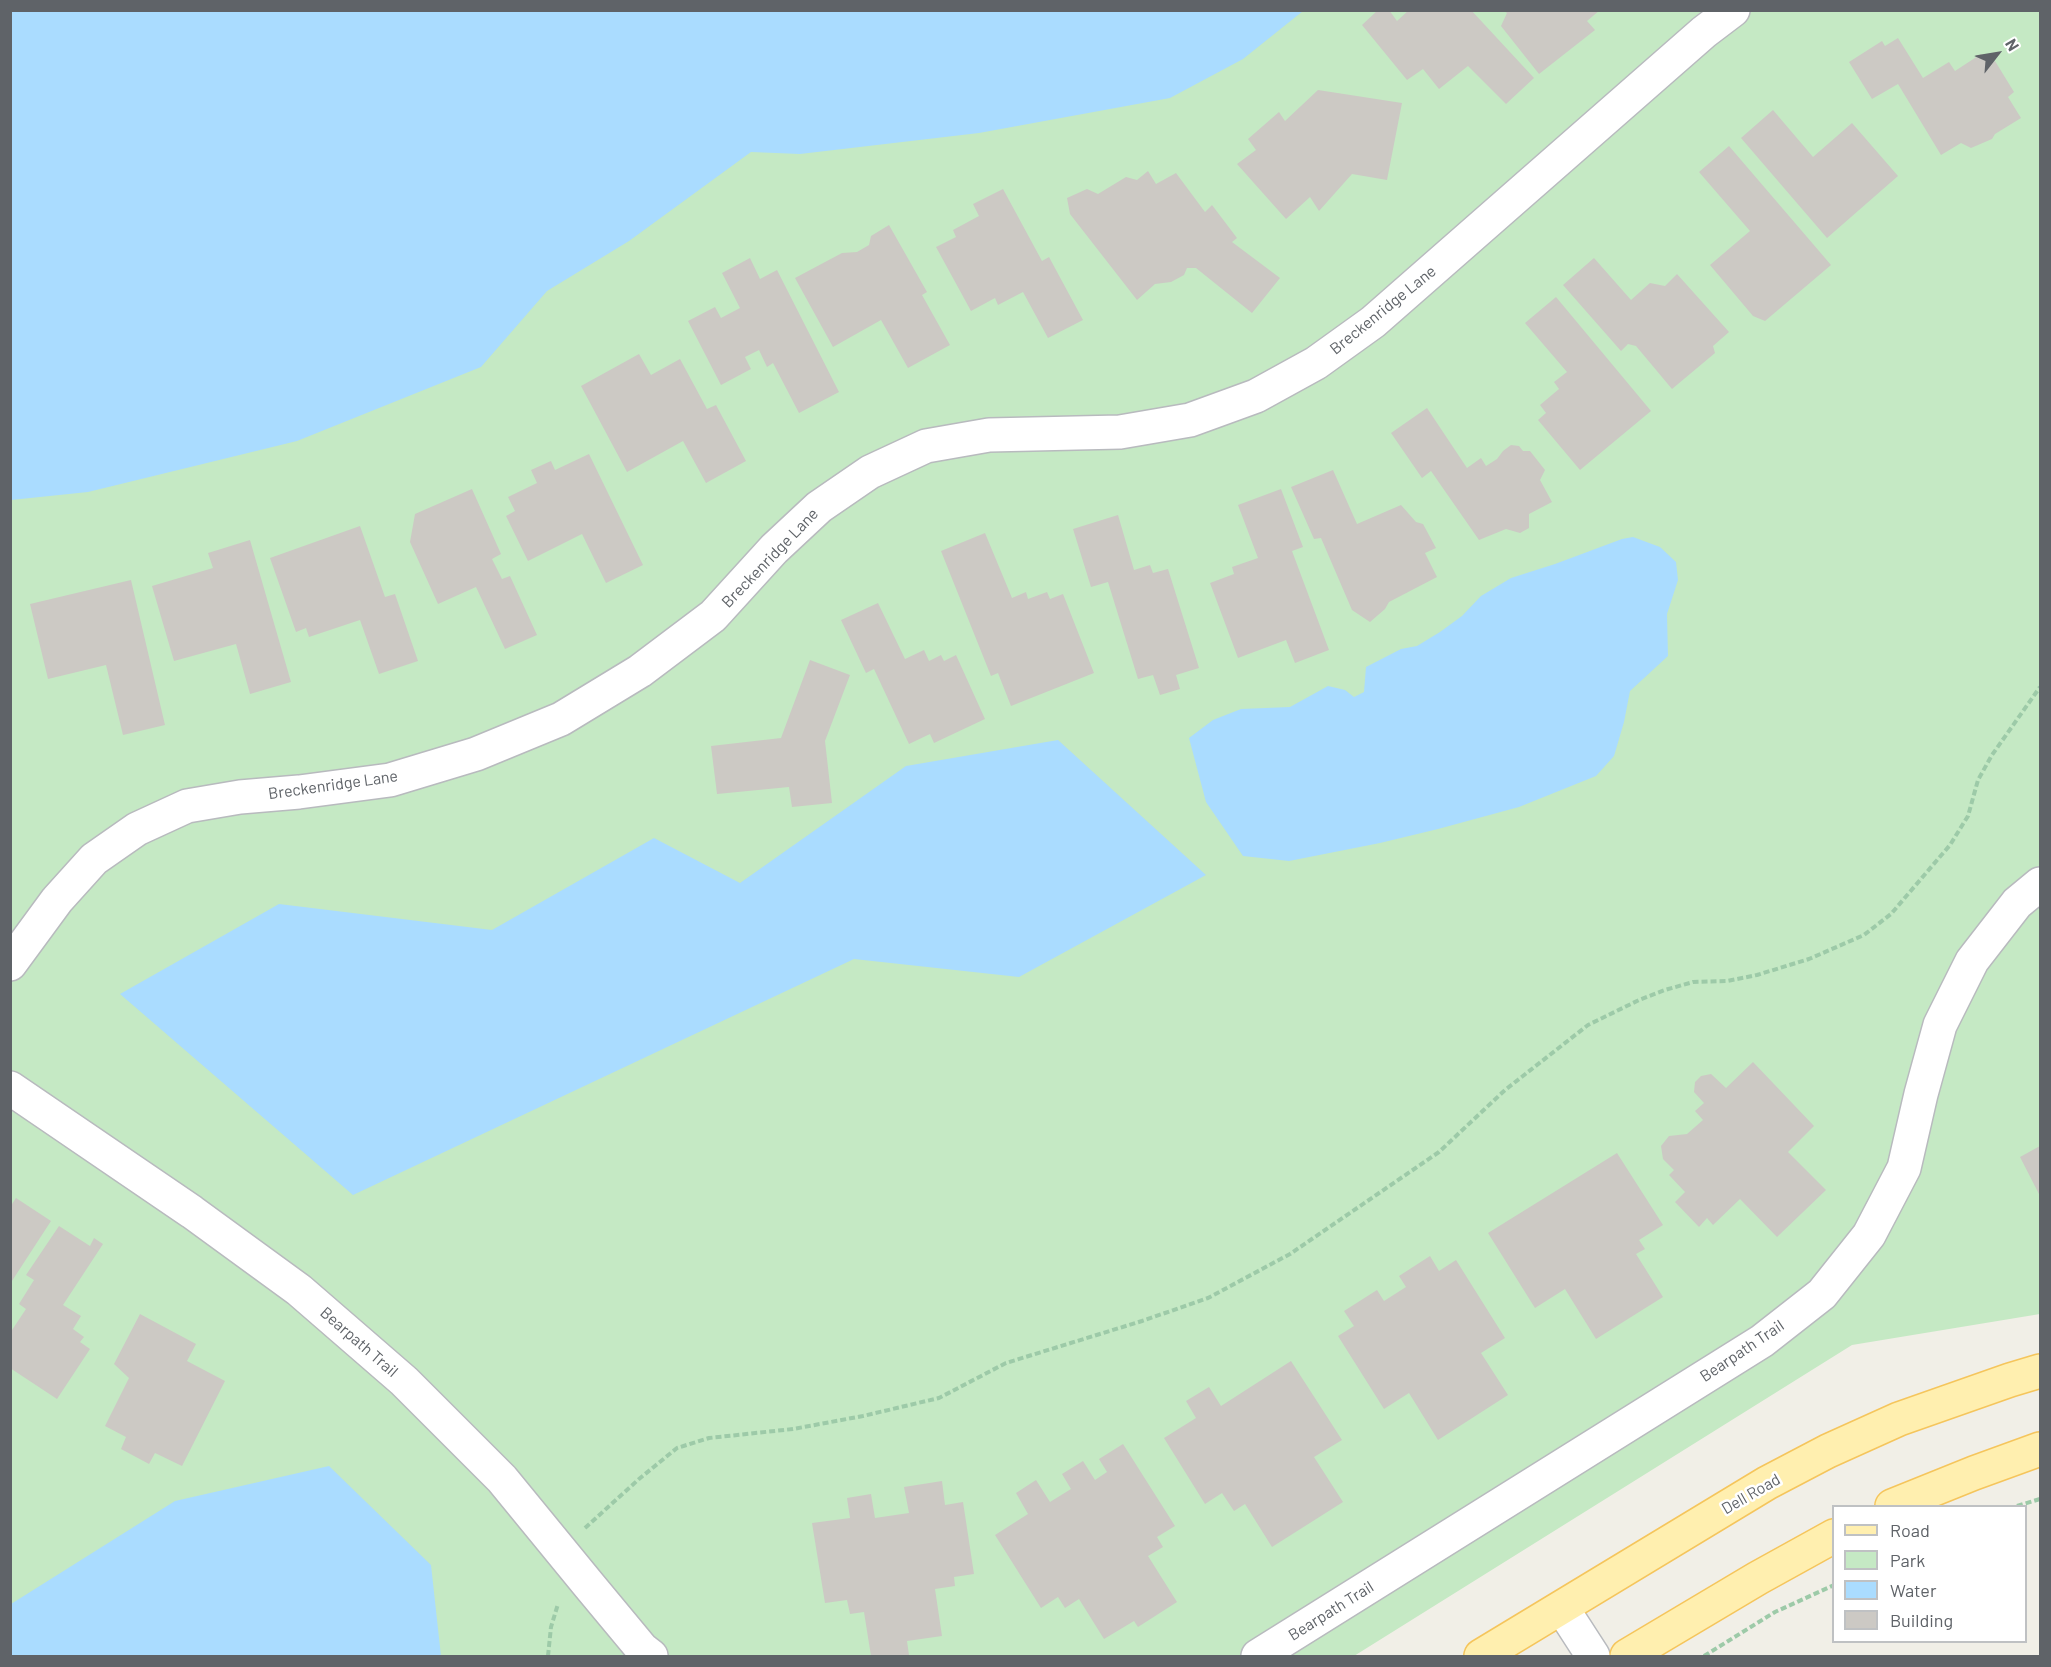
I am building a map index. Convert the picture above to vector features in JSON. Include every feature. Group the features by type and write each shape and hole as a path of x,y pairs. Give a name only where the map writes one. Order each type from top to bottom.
{"main road":[{"name":"Dell Road","path":"1481,1656 1767,1483 1828,1450 1899,1419 2040,1371"},
{"path":"1894,1505 2040,1449"},
{"path":"1627,1656 1832,1537"}],"street":[{"name":"Breckenridge Lane","path":"10,964 57,900 94,859 137,829 187,806 240,797 390,780 476,754 561,719 640,671 713,616 774,549 819,507 870,472 926,446 989,435 1120,432 1190,420 1256,396 1316,363 1373,321 1704,32 1733,10"},
{"name":"Bearpath Trail","path":"1258,1656 1762,1341 1822,1293 1869,1235 1904,1168 1940,1025 1972,961 2017,903 2040,884"},
{"name":"Bearpath Trail","path":"10,1088 192,1212 299,1290 404,1381 502,1479 642,1649 651,1656"},
{"path":"1562,1608 1593,1656"}],"path":[{"path":"561,1551 639,1479 677,1448 709,1438 793,1429 863,1416 939,1398 1006,1363 1208,1298 1290,1254 1439,1152 1505,1090 1588,1025 1665,990 1693,982 1727,981 1757,975 1809,959 1864,935 1890,914 1950,845 1968,816 1978,780 1992,755 2040,687"},
{"path":"2020,1505 2040,1499"},
{"path":"1704,1656 1775,1612 1832,1585"},
{"path":"548,1656 551,1627 559,1602"}],"green space":[{"path":"11,11 2040,11 2040,1314 1852,1345 1354,1656 11,1656"}],"water":[{"path":"10,11 1303,11 1243,59 1170,98 979,133 800,154 751,152 629,241 547,291 481,367 297,441 88,492 11,500"},
{"path":"1633,537 1660,547 1676,562 1678,580 1667,614 1668,656 1630,691 1614,756 1596,776 1519,807 1380,843 1289,861 1243,856 1206,802 1189,738 1213,720 1241,709 1290,707 1328,686 1345,690 1354,697 1364,692 1366,667 1401,649 1417,646 1440,632 1462,616 1481,596 1511,578"},
{"path":"1058,740 1206,875 1019,977 854,959 353,1195 120,994 279,904 492,930 654,838 740,883 906,766"},
{"path":"329,1466 431,1565 441,1656 11,1656 11,1604 175,1501"}],"building":[{"path":"1378,10 1389,10 1397,21 1409,10 1471,10 1534,78 1506,104 1468,66 1439,89 1423,69 1407,80 1362,25"},
{"path":"1503,10 1600,10 1587,21 1595,30 1539,74 1501,26 1507,13"},
{"path":"1898,38 1923,78 1949,62 1955,71 1981,54 1988,65 1995,61 2014,92 2008,97 2021,118 1995,134 1992,139 1971,148 1961,143 1941,155 1898,84 1872,99 1849,62 1882,41 1885,46"},
{"path":"1318,90 1402,103 1387,180 1352,174 1319,211 1310,197 1286,219 1237,164 1256,150 1248,139 1279,112 1285,121"},
{"path":"1773,110 1813,157 1852,123 1898,176 1827,238 1741,138"},
{"path":"1729,146 1831,265 1765,321 1753,316 1710,265 1750,231 1699,172"},
{"path":"1148,171 1156,184 1176,173 1205,212 1212,205 1237,238 1232,242 1280,278 1252,313 1196,268 1187,268 1184,275 1171,282 1155,284 1137,300 1070,214 1067,198 1087,189 1098,194 1126,177 1137,180"},
{"path":"1003,189 1042,261 1049,257 1083,320 1048,338 1023,292 998,305 995,298 971,311 936,247 956,237 953,230 979,216 973,204"},
{"path":"889,225 927,292 922,295 950,345 908,368 881,320 833,347 795,278 842,253 857,252 869,245 871,236"},
{"path":"750,258 760,279 777,270 839,392 799,413 773,363 767,367 759,350 745,357 751,369 721,385 688,321 715,307 721,318 740,308 722,273"},
{"path":"1594,258 1631,300 1650,283 1665,286 1677,274 1729,332 1713,346 1715,353 1672,389 1636,346 1628,344 1621,351 1563,285"},
{"path":"1556,297 1651,411 1580,470 1538,420 1546,413 1540,405 1559,389 1554,382 1567,372 1525,323"},
{"path":"639,354 651,375 680,359 707,409 716,405 746,461 706,483 683,441 627,472 581,386"},
{"path":"1427,408 1467,468 1481,458 1486,466 1511,445 1519,446 1523,451 1530,451 1545,470 1540,480 1552,502 1529,514 1529,528 1520,533 1506,529 1479,540 1431,471 1422,478 1391,433"},
{"path":"589,454 643,565 606,583 582,534 528,561 506,516 515,511 508,497 537,483 531,470 551,461 555,470"},
{"path":"1333,470 1357,524 1401,505 1416,522 1423,524 1436,548 1425,553 1437,577 1389,602 1385,609 1370,622 1352,610 1321,538 1314,539 1291,487"},
{"path":"472,489 501,554 492,559 502,579 510,576 537,635 505,649 476,587 438,604 410,542 415,514"},
{"path":"1281,489 1303,547 1292,551 1329,650 1295,663 1286,640 1238,658 1210,583 1234,574 1232,567 1258,558 1238,505"},
{"path":"1118,515 1134,570 1150,565 1153,573 1168,569 1199,668 1176,675 1180,689 1160,695 1153,675 1138,679 1108,582 1091,587 1073,529"},
{"path":"360,526 385,597 395,594 418,661 379,674 360,620 309,637 306,628 296,632 270,558"},
{"path":"985,533 1012,598 1026,592 1028,599 1047,592 1050,599 1063,594 1094,673 1011,706 998,673 991,676 941,551"},
{"path":"250,540 291,682 250,694 236,644 174,661 152,586 213,568 208,553"},
{"path":"131,580 165,725 123,735 106,665 48,679 30,604"},
{"path":"878,603 905,659 924,650 929,661 941,655 944,661 956,655 985,719 934,743 930,734 909,744 874,669 866,673 841,620"},
{"path":"810,660 850,675 825,741 832,803 792,807 789,787 717,794 711,746 781,738"},
{"path":"1753,1062 1814,1126 1788,1152 1826,1190 1777,1237 1740,1199 1713,1225 1707,1218 1699,1227 1675,1202 1685,1192 1669,1175 1674,1170 1663,1159 1661,1146 1669,1136 1687,1134 1703,1120 1695,1111 1704,1103 1694,1092 1695,1082 1701,1076 1711,1074 1726,1088"},
{"path":"2040,1146 2040,1196 2020,1157"},
{"path":"1617,1153 1663,1225 1639,1240 1645,1249 1636,1254 1663,1297 1596,1339 1565,1289 1535,1308 1488,1233"},
{"path":"16,1198 51,1221 10,1284 10,1207"},
{"path":"59,1226 90,1246 94,1238 103,1244 63,1305 81,1316 73,1329 84,1337 80,1342 90,1349 57,1399 10,1368 10,1333 26,1309 19,1304 34,1280 26,1275"},
{"path":"1430,1256 1439,1271 1456,1260 1505,1338 1481,1353 1508,1395 1438,1440 1409,1393 1384,1409 1338,1336 1354,1326 1344,1311 1377,1290 1384,1301 1406,1287 1399,1276"},
{"path":"140,1314 196,1344 187,1361 225,1381 182,1466 155,1453 149,1464 121,1449 126,1437 105,1426 129,1378 114,1364"},
{"path":"1291,1361 1342,1440 1314,1457 1343,1502 1272,1547 1245,1504 1234,1511 1222,1493 1205,1504 1164,1438 1196,1418 1186,1401 1209,1387 1221,1406"},
{"path":"1123,1444 1175,1526 1157,1537 1163,1547 1148,1556 1177,1602 1138,1627 1134,1621 1104,1639 1079,1599 1065,1608 1058,1597 1041,1608 995,1535 1028,1514 1016,1493 1036,1480 1050,1502 1071,1489 1062,1474 1083,1461 1095,1480 1107,1472 1099,1459"},
{"path":"942,1481 945,1505 963,1502 974,1574 954,1577 955,1586 935,1589 942,1636 907,1641 909,1655 871,1656 864,1612 850,1614 847,1600 825,1603 812,1523 850,1518 847,1498 871,1494 875,1518 909,1513 904,1487"}]}
